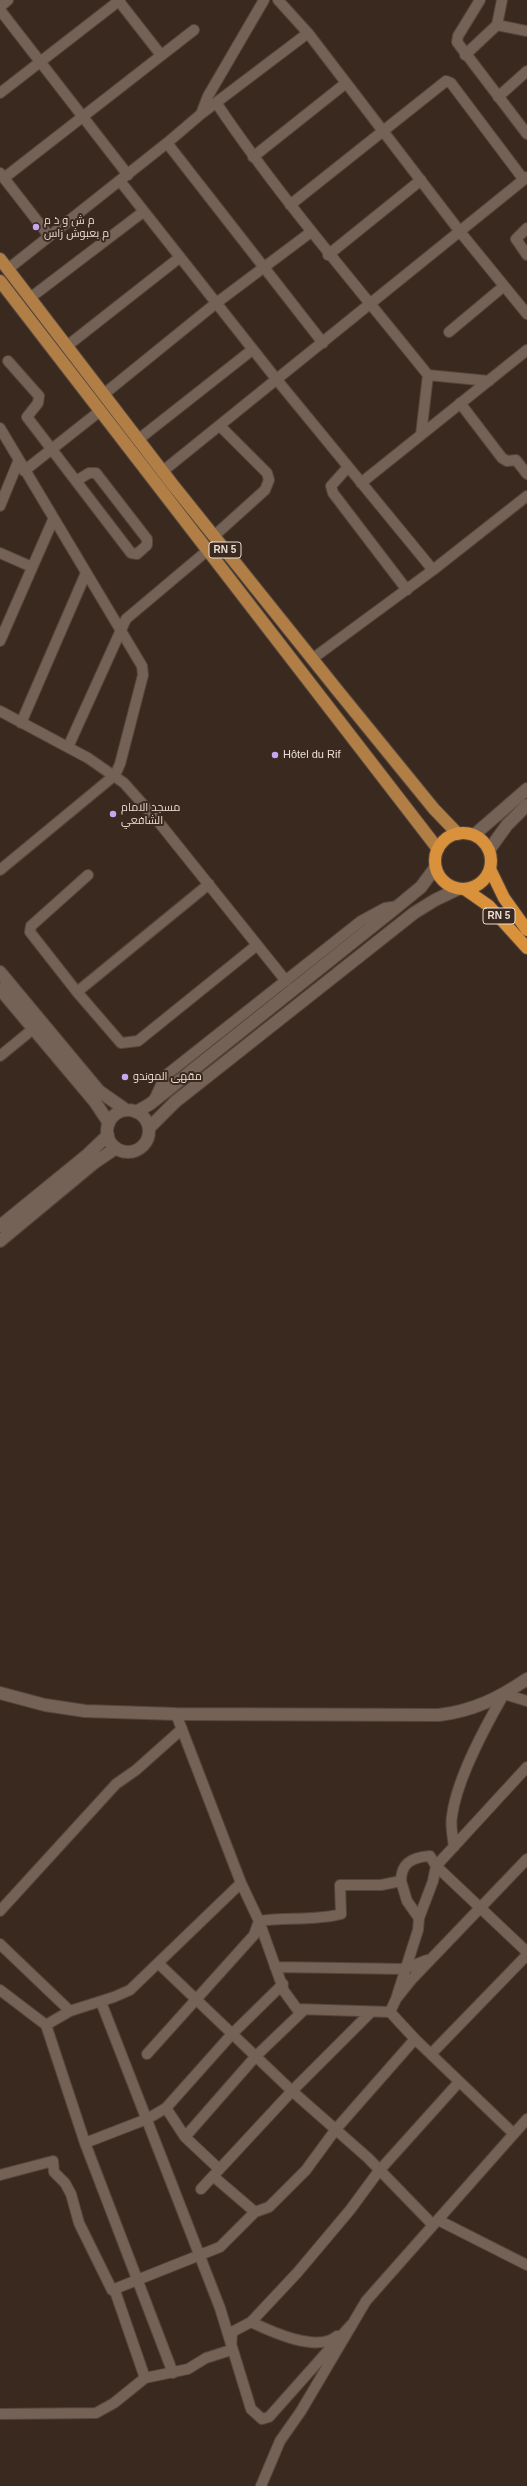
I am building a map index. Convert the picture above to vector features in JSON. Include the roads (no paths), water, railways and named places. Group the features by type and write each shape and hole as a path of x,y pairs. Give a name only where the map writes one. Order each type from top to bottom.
{"highway":[{"path":"458,834 474,835 485,844 488,850 490,869 481,883 462,889 444,882 436,868 435,859 438,848 446,839 458,834"},
{"name":"RN 5","path":"490,869 504,898 527,930"},
{"name":"RN 5","path":"462,889 489,906 527,948"}],"main road":[{"name":"RN 5","path":"0,259 214,536 416,788 446,823 458,834"},
{"name":"RN 5","path":"0,281 438,848"},
{"path":"474,835 527,789"},
{"path":"488,850 507,825 527,806"},
{"path":"0,1226 86,1156 108,1129 116,1114 131,1111 154,1100 398,906 421,887 436,868"},
{"path":"149,1128 175,1102 414,913 435,900 462,889"},
{"path":"0,972 99,1091 145,1118 149,1128 147,1142 138,1150 127,1152 116,1148 95,1102 0,989"},
{"path":"0,1241 94,1163 116,1148"},
{"path":"0,1693 72,1710 176,1714 439,1715 472,1709 504,1694 527,1679"}],"street":[{"path":"0,7 8,0"},
{"path":"0,93 119,0 161,55"},
{"path":"201,114 208,96 264,0"},
{"path":"278,0 308,33 461,232 527,314"},
{"path":"480,0 458,36 459,47 527,134"},
{"path":"465,54 497,25 502,0"},
{"path":"0,10 82,116 124,178 143,212 276,380 433,570"},
{"path":"497,25 527,31"},
{"path":"49,236 2,176 194,30"},
{"path":"8,269 124,178 201,114 217,104 308,33"},
{"path":"498,97 527,71"},
{"path":"163,471 525,179 448,81 443,82 384,131 290,205"},
{"path":"253,157 346,83"},
{"path":"217,104 253,157 328,255 371,304 428,375 421,435"},
{"path":"167,143 323,343"},
{"path":"328,255 421,180"},
{"path":"30,298 143,212"},
{"path":"527,228 516,239 527,255"},
{"path":"104,394 216,304 311,232"},
{"path":"67,346 179,258"},
{"path":"449,332 504,286"},
{"path":"139,439 252,350"},
{"path":"361,483 527,350"},
{"path":"8,362 39,396 28,417 50,450 76,481 131,553 137,554 148,545 147,540 96,473 89,473 76,481"},
{"path":"428,375 488,381"},
{"path":"460,403 502,458 507,461 516,460 527,474"},
{"path":"24,471 100,411"},
{"path":"214,536 265,490 269,480 267,473 220,426"},
{"path":"0,428 18,462 142,666 144,675 126,742 115,775 0,870"},
{"path":"0,506 18,462"},
{"path":"348,467 331,486 333,493 407,590"},
{"path":"312,659 407,590 527,496"},
{"path":"0,641 54,520"},
{"path":"68,747 120,629 126,619 208,550"},
{"path":"0,553 32,567"},
{"path":"21,723 86,573"},
{"path":"0,711 68,747 115,775 134,793 286,981"},
{"path":"88,875 31,926 30,932 77,992 122,1044 138,1041 257,945"},
{"path":"77,992 209,884"},
{"path":"154,1100 165,1076 361,921 385,908 398,906"},
{"path":"0,1056 33,1029"},
{"path":"454,1847 452,1816 458,1792 482,1731 504,1694 527,1701"},
{"path":"176,1714 241,1883 259,1921 275,1967 290,2003 297,2009 304,2010 390,2012 415,2039 513,2133"},
{"path":"0,1911 116,1784 136,1770 182,1729"},
{"path":"390,2012 396,1999 404,1969 418,1930 419,1918 433,1880 436,1866 527,1767"},
{"path":"419,1918 407,1901 401,1881 401,1870 407,1862 430,1856 436,1866 527,1952"},
{"path":"396,1999 412,1978 433,1958 527,1859"},
{"path":"259,1921 284,1918 323,1919 341,1914 340,1885 381,1885 401,1881"},
{"path":"46,2025 70,2011 101,2002 130,1990 241,1883"},
{"path":"147,2054 254,1935 259,1921"},
{"path":"0,1944 70,2011"},
{"path":"431,2054 527,1955"},
{"path":"275,1967 404,1969 433,1958"},
{"path":"158,1963 292,2091 336,2129 378,2172 435,2222 527,2265"},
{"path":"85,2143 147,2119 166,2108 232,2034 283,1984"},
{"path":"0,1990 46,2025 85,2143 173,2373"},
{"path":"101,2002 220,2308 231,2350 251,2409 262,2419 269,2417 351,2325"},
{"path":"185,2137 256,2056 304,2010"},
{"path":"201,2189 292,2091 371,2012"},
{"path":"112,2290 220,2247 255,2212 269,2207 306,2170 336,2129 415,2039"},
{"path":"231,2350 232,2332 251,2322 298,2273 350,2210 378,2172 459,2082"},
{"path":"166,2108 185,2137 216,2172 255,2212"},
{"path":"261,2486 280,2441 331,2361 366,2301 489,2163 513,2133 527,2119"},
{"path":"0,2175 53,2161 54,2172 65,2183 71,2194 79,2223 112,2290 115,2291 145,2378"},
{"path":"251,2322 308,2342 319,2344 334,2338 351,2325"},
{"path":"0,2414 96,2413 114,2403 145,2378 188,2369 206,2358 231,2350"}],"place":[{"name":"م ش و ذ م م بعبوش زاس","path":"36,227"},
{"name":"Hôtel du Rif","path":"275,755"},
{"name":"مسجد الامام الشافعي","path":"113,814"},
{"name":"مقهى الموندو","path":"125,1077"}]}
